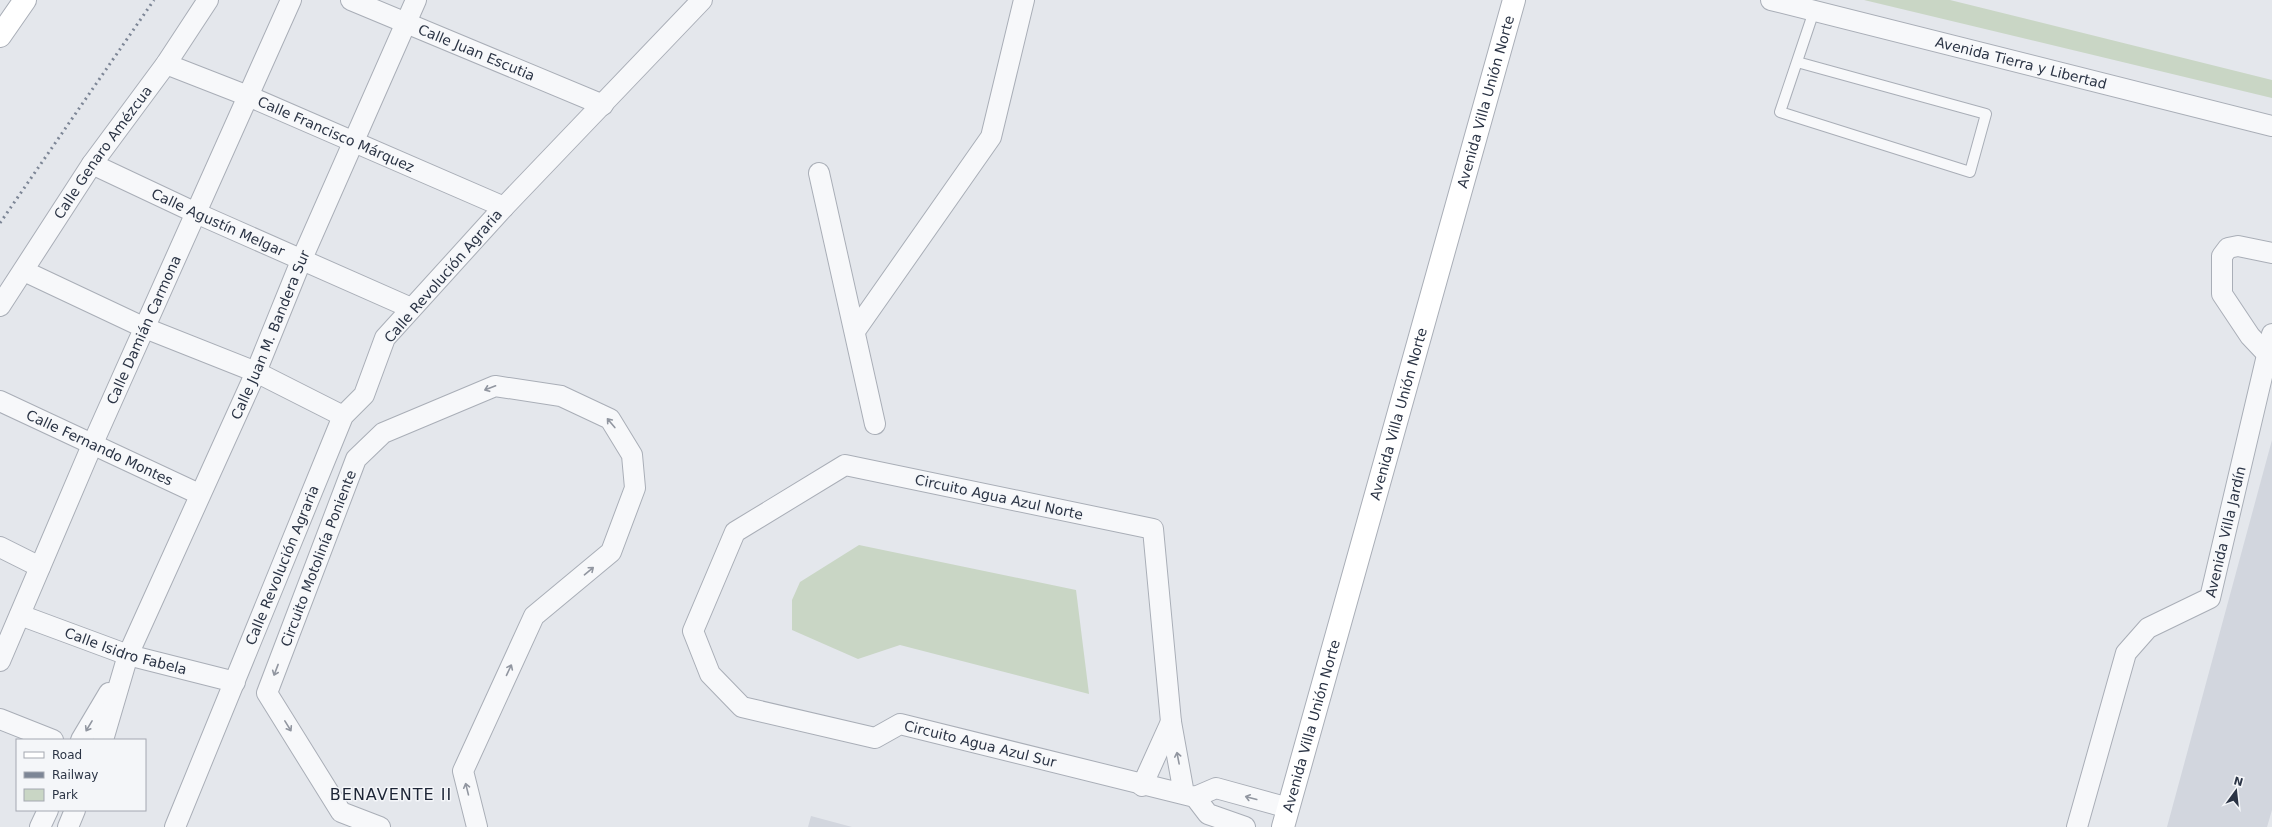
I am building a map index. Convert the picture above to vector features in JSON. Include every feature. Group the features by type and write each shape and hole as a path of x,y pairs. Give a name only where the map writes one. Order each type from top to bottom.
{"main road":[{"path":"0,36 25,0"},
{"name":"Avenida Villa Unión Norte","path":"1286,817 1514,0"}],"street":[{"name":"Calle Genaro Amézcua","path":"0,306 92,164 166,64 208,0"},
{"name":"Calle Damián Carmona","path":"0,662 93,443 291,0"},
{"name":"Calle Juan Escutia","path":"351,0 405,24 602,105"},
{"name":"Calle Juan M. Bandera Sur","path":"82,739 126,662 256,372 301,261 416,0"},
{"path":"855,331 991,137 1024,0"},
{"name":"Avenida Tierra y Libertad","path":"1771,0 2272,126"},
{"name":"Calle Revolución Agraria","path":"176,827 343,416 364,395 385,338 504,207 602,105 692,3"},
{"name":"Calle Francisco Márquez","path":"166,64 248,96 353,143 504,207"},
{"name":"Calle Agustín Melgar","path":"92,164 301,261 411,308"},
{"path":"819,173 875,424"},
{"path":"2267,354 2250,336 2222,294 2222,256 2228,248 2238,246 2272,253"},
{"path":"24,271 145,328 256,372 343,416"},
{"name":"Avenida Villa Jardín","path":"2077,827 2126,653 2148,628 2210,598 2272,334"},
{"name":"Circuito Motolinía Poniente","path":"380,827 341,812 267,693 356,459 383,433 495,386 561,396 610,419 632,455 635,488 611,552 534,616 462,771 476,827"},
{"name":"Calle Fernando Montes","path":"0,401 200,494"},
{"name":"Circuito Agua Azul Norte","path":"710,674 693,631 735,532 845,465 1153,529 1171,722"},
{"path":"0,547 40,567"},
{"name":"Calle Isidro Fabela","path":"20,615 126,662 235,682"},
{"name":"Calle Juan M. Bandera Sur","path":"103,739 126,662"},
{"name":"Circuito Agua Azul Sur","path":"710,674 742,707 875,738 900,724 1142,786 1190,796"},
{"path":"0,720 50,739"},
{"path":"1142,786 1171,722"},
{"path":"1171,722 1190,796 1207,821 1245,827"},
{"path":"1190,796 1216,788 1286,817"},
{"path":"1207,821 1216,788"},
{"path":"40,827 48,811"},
{"path":"68,827 75,811"}],"lane":[{"path":"1797,62 1986,114 1970,172 1780,112 1814,11"}],"shaded area":[{"path":"2272,440 2272,810 2267,827 2167,827"},
{"path":"811,816 852,827 808,827"}],"green space":[{"path":"1864,0 1950,0 2272,80 2272,98"},
{"path":"859,545 1076,590 1089,694 900,645 858,659 792,630 792,600 800,582"}],"railway":[{"path":"0,223 154,0"}],"district":[{"name":"BENAVENTE II","path":"391,794"}]}
